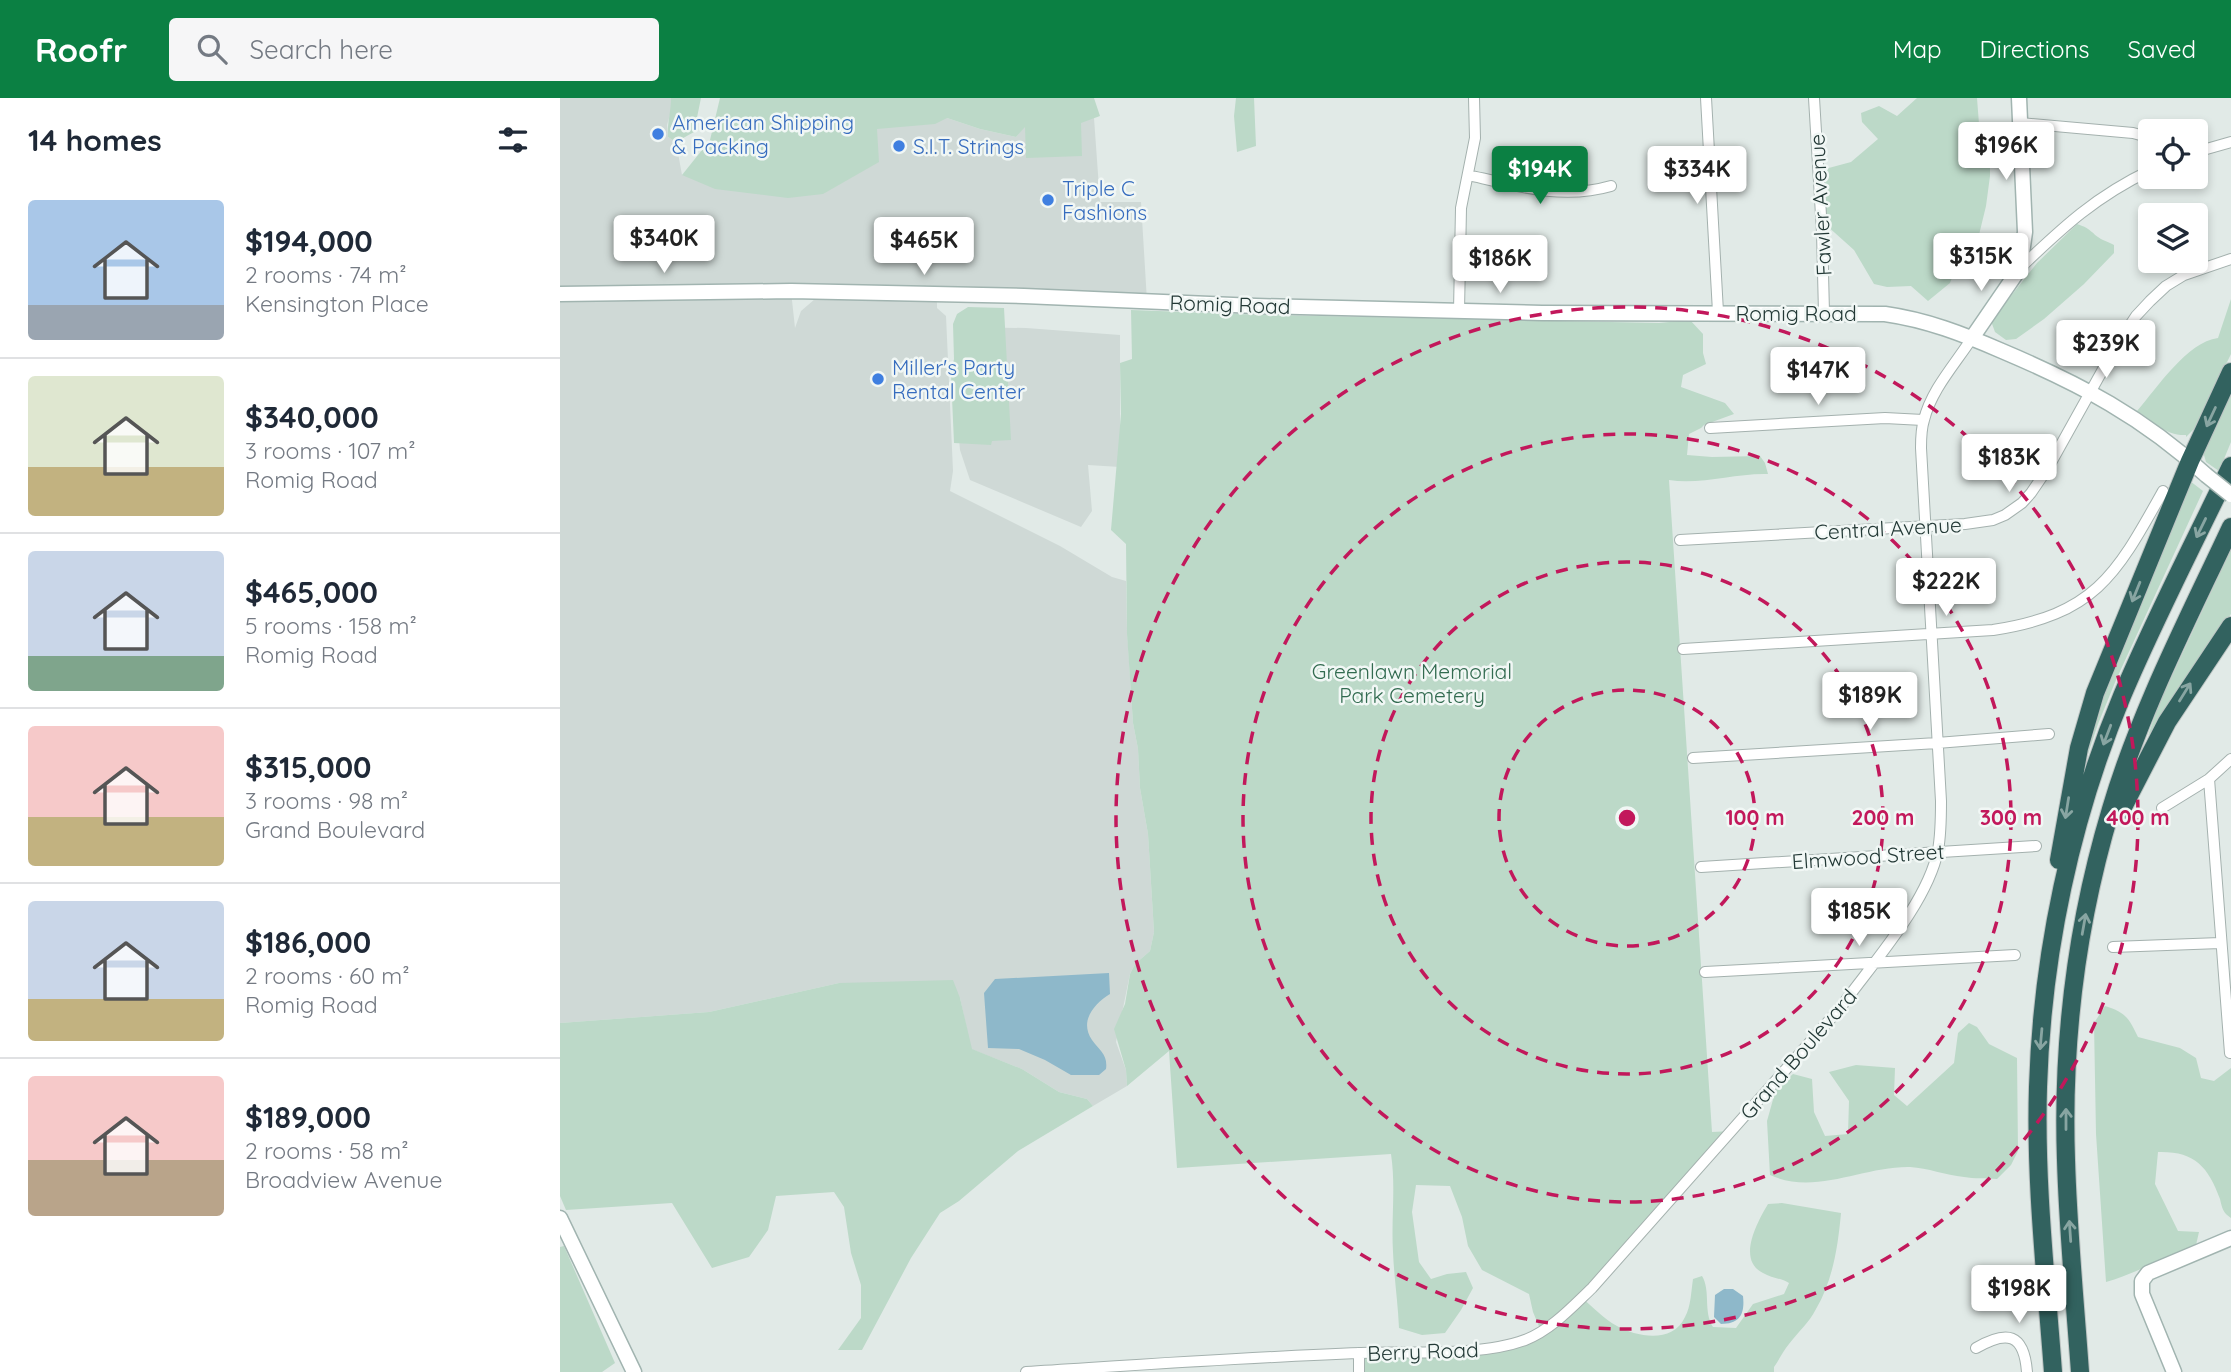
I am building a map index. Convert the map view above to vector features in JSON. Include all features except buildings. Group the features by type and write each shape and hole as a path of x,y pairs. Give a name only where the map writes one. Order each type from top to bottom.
{"highway":[{"path":"2053,1372 2038,1138 2040,1042 2053,903 2063,831 2078,748 2095,692 2190,461 2231,372"},
{"path":"2048,972 2074,842 2103,747 2148,638 2231,467"},
{"path":"2080,1372 2067,1178 2066,1083 2076,970 2097,862 2111,809 2139,728 2231,527"},
{"path":"2097,862 2128,794 2166,722 2231,626"}],"street":[{"path":"1459,311 1461,208 1475,138 1474,98"},
{"path":"1706,98 1718,312"},
{"name":"Fawler Avenue","path":"1814,98 1825,313"},
{"path":"2019,98 2025,232 2020,268"},
{"path":"2020,123 2138,134"},
{"path":"2208,149 2231,142"},
{"path":"1468,175 1538,190 1567,193 1597,191 1611,186"},
{"name":"Grand Boulevard","path":"1732,1131 1841,1007 1875,962 1918,897 1937,852 1941,801 1921,447 1923,420 1934,396 2020,268 2088,206 2138,176"},
{"name":"Central Avenue","path":"1680,540 1984,522 1999,518 2013,510 2031,493 2048,468 2116,346 2136,316 2166,286 2184,275 2226,261"},
{"name":"Romig Road","path":"560,295 791,291 1542,313 1858,312 1899,316 1945,327 2091,391 2140,422 2231,495"},
{"path":"1710,428 1885,418 1923,420"},
{"path":"1683,649 1993,630 2041,620 2076,605 2098,588 2112,573 2164,491"},
{"path":"1693,758 2049,734"},
{"path":"2162,808 2209,779 2231,759"},
{"path":"2209,779 2230,1053"},
{"name":"Elmwood Street","path":"1701,867 2036,846"},
{"path":"2113,947 2220,943"},
{"path":"1705,972 2015,955"},
{"name":"Berry Road","path":"1026,1372 1490,1348 1516,1342 1533,1336 1560,1318 1592,1288 1732,1131"},
{"path":"560,1218 634,1372"},
{"path":"2174,1372 2142,1294 2141,1285 2148,1273 2231,1238"},
{"path":"1976,1348 1997,1338 2006,1336 2013,1339 2024,1349 2027,1372"},
{"path":"1359,1353 1359,1372"}],"shaded area":[{"path":"560,98 671,98 668,137 676,142 682,175 875,119 947,118 1016,137 1025,126 1094,118 1100,202 1141,202 1147,301 937,295 937,308 946,316 953,471 950,491 1060,546 1112,577 1126,581 1133,723 1148,834 1154,932 1150,951 1135,964 1130,974 1116,1042 1126,1070 1127,1086 1093,1106 1087,1099 1059,1092 1022,1069 971,1049 960,998 839,983 709,1012 560,1023","holes":["791,291 822,293 801,311 795,328"]},
{"path":"957,327 1026,328 1120,335 1120,467 1088,465 1092,511 1081,527 970,480 960,450 953,370"}],"green space":[{"path":"671,98 701,98 694,132 676,142 668,137"},
{"path":"720,98 1094,98 1100,116 1081,123 1082,156 1026,158 1025,127 1016,137 947,118 935,124 877,129 879,162 823,194 788,198 715,189 682,175 710,140"},
{"path":"1236,98 1254,98 1256,146 1237,152 1234,116"},
{"path":"1917,98 1977,98 1979,124 1990,141 1990,176 1978,239 1962,252 1950,283 1928,301 1911,286 1887,287 1874,284 1854,250 1825,224 1825,169 1851,162 1878,139 1862,122 1861,113 1879,106 1897,116"},
{"path":"2077,224 2114,245 2114,253 2044,319 2016,339 2006,340 1995,332 1991,321 2037,263"},
{"path":"2231,299 2231,354 2194,429 2186,437 2172,433 2137,411 2184,357 2206,341 2218,338"},
{"path":"968,307 1004,308 1011,440 992,441 991,445 954,443 951,375 954,359 953,324 957,314"},
{"name":"Greenlawn Memorial Park Cemetery","path":"1131,310 1659,323 1690,320 1703,334 1706,364 1683,375 1681,387 1725,403 1734,414 1704,425 1689,434 1687,455 1760,456 1768,474 1693,481 1669,480 1712,1132 1732,1131 1582,1298 1608,1320 1625,1330 1644,1335 1663,1335 1679,1326 1685,1317 1691,1299 1693,1279 1702,1276 1708,1314 1713,1327 1736,1328 1753,1304 1784,1294 1789,1283 1763,1273 1755,1267 1751,1259 1750,1250 1755,1230 1768,1204 1782,1203 1841,1213 1834,1262 1822,1298 1810,1319 1785,1350 1774,1367 1774,1372 1359,1372 1359,1353 1490,1348 1541,1331 1529,1294 1482,1270 1468,1246 1462,1217 1450,1186 1416,1185 1412,1212 1419,1262 1431,1279 1466,1272 1473,1288 1445,1333 1422,1335 1399,1328 1393,1252 1391,1154 1177,1168 1169,1051 1127,1086 1126,1070 1114,1029 1125,1004 1130,974 1135,964 1150,951 1154,932 1148,834 1133,723 1127,634 1126,544 1111,530 1121,414 1120,363 1132,359"},
{"path":"2231,383 2231,442 2219,471 2206,462 2202,448"},
{"path":"2190,481 2203,491 2116,680 2098,724 2068,814 2104,684"},
{"path":"2231,549 2231,614 2148,736 2158,706"},
{"path":"953,980 972,1049 1022,1069 1059,1092 1087,1099 1093,1106 1018,1151 959,1201 940,1213 911,1258 862,1350 838,1350 861,1318 861,1285 851,1253 844,1207 834,1192 776,1196 768,1230 749,1257 712,1268 672,1203 566,1210 560,1196 560,1023 709,1012 839,983"},
{"path":"2105,1006 2126,1017 2138,1037 2180,1048 2196,1058 2201,1078 2214,1081 2231,1068 2231,1218 2223,1210 2205,1169 2181,1154 2158,1152 2155,1184 2178,1231 2199,1232 2196,1245 2106,1282 2096,1134 2094,1023"},
{"path":"1969,1023 1977,1027 1989,1044 2017,1058 2018,1151 2011,1165 1997,1179 1968,1178 1910,1167 1822,1181 1787,1181 1770,1175 1767,1121 1776,1089 1793,1074 1812,1079 1814,1112 1825,1136 1848,1134 1849,1101 1829,1072 1856,1065 1895,1068 1894,1095 1907,1106 1954,1063 1958,1033"},
{"path":"564,1246 615,1363 602,1372 560,1372 560,1247"}],"water":[{"path":"1109,973 1110,994 1094,1008 1087,1026 1088,1033 1106,1060 1106,1069 1099,1075 1071,1075 1019,1049 988,1048 984,993 995,979"},
{"path":"1724,1289 1733,1289 1743,1296 1743,1308 1737,1320 1721,1324 1714,1317 1715,1295"}],"place":[{"name":"American Shipping & Packing","path":"658,134"},
{"name":"S.I.T. Strings","path":"899,146"},
{"name":"Triple C Fashions","path":"1048,200"},
{"name":"Miller's Party Rental Center","path":"878,379"}]}
